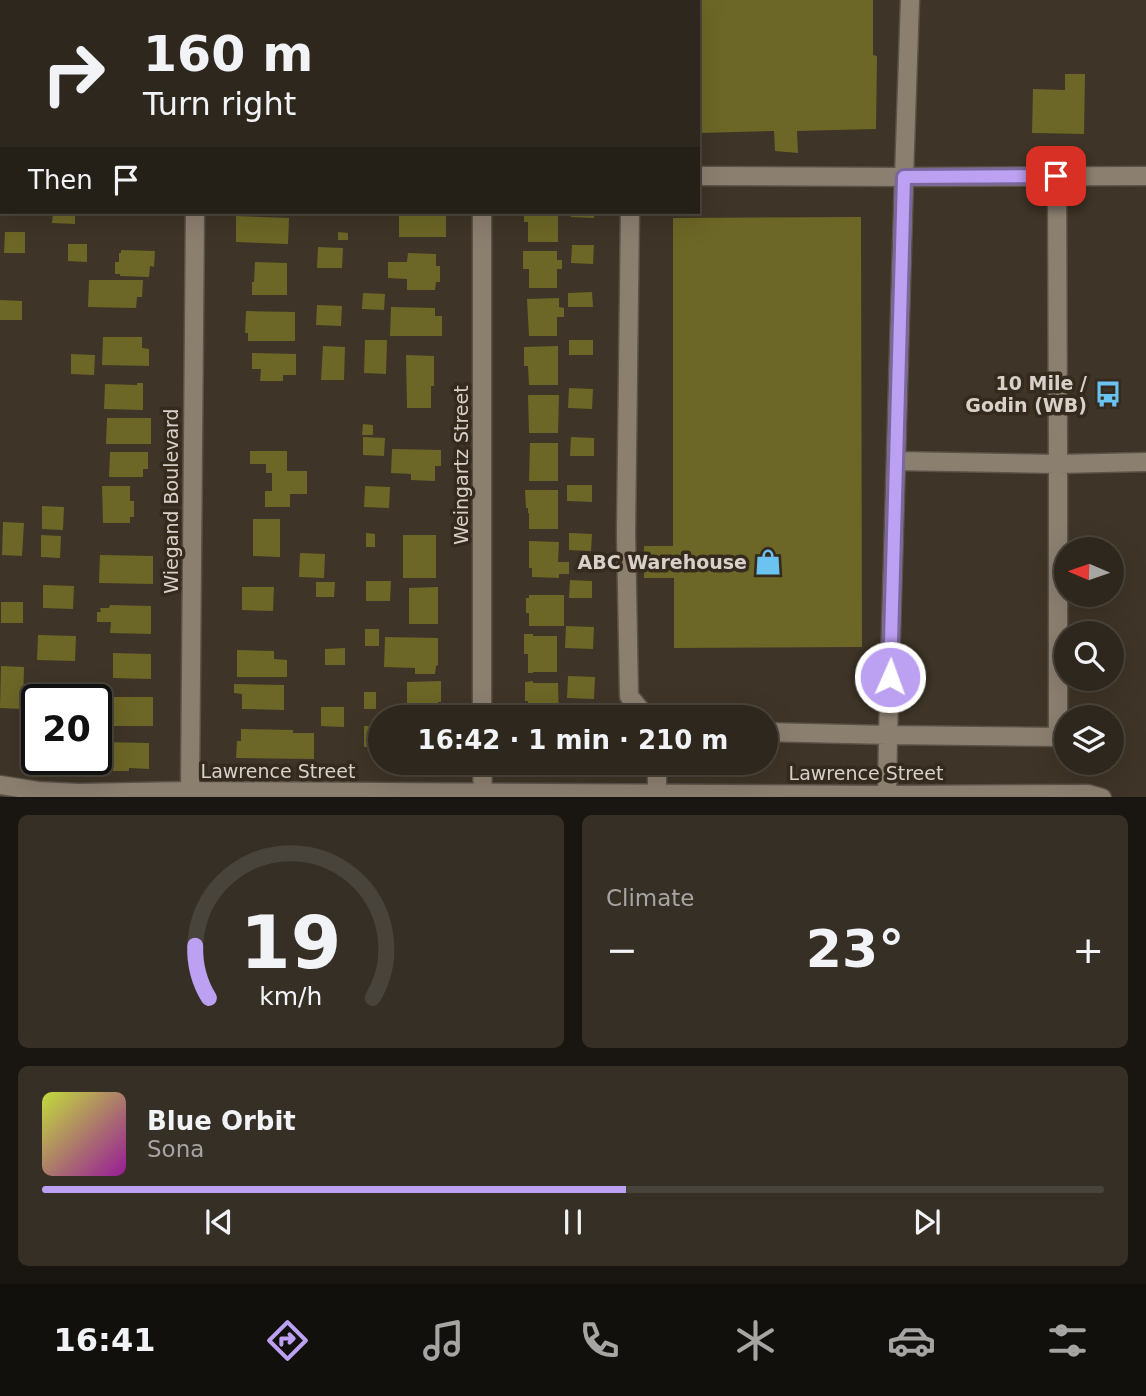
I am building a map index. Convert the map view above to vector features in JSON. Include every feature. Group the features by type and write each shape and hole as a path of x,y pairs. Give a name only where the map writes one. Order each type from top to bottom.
{"street":[{"path":"887,796 910,0"},
{"path":"700,176 1146,176"},
{"path":"778,732 1058,737 1056,176"},
{"name":"Wiegand Boulevard","path":"190,791 195,214"},
{"name":"Weingartz Street","path":"482,214 482,705"},
{"path":"630,214 626,533 629,696 636,705"},
{"path":"896,461 1058,464 1146,462"},
{"path":"482,775 483,795"},
{"path":"657,775 657,794"},
{"name":"Lawrence Street","path":"0,785 38,791 156,794 190,791 483,795 1088,794 1102,797"}],"building":[{"path":"700,0 873,0 873,55 877,56 876,129 797,131 798,153 775,151 774,131 700,133"},
{"path":"1065,74 1085,74 1084,134 1032,133 1033,89 1065,90"},
{"path":"53,214 75,214 75,224 52,223"},
{"path":"399,214 446,214 446,237 399,237"},
{"path":"524,214 558,214 558,242 528,242 528,222 524,222"},
{"path":"571,214 594,214 594,218 571,217"},
{"path":"236,216 289,218 288,244 236,242"},
{"path":"861,217 862,647 674,648 674,578 644,578 644,546 673,546 673,218"},
{"path":"5,232 25,232 25,253 4,253"},
{"path":"338,232 348,233 348,240 338,240"},
{"path":"68,244 87,244 87,262 68,261"},
{"path":"572,245 594,245 593,264 571,263"},
{"path":"318,247 343,248 342,268 317,268"},
{"path":"121,250 155,251 154,267 150,266 149,277 115,274 115,262 119,262"},
{"path":"523,251 557,251 557,260 562,260 562,269 557,269 557,288 529,288 529,269 523,269"},
{"path":"408,253 436,254 436,266 440,266 440,282 436,282 435,290 407,290 407,279 388,278 388,262 407,262"},
{"path":"255,262 287,263 287,295 252,295"},
{"path":"89,280 143,280 142,297 137,297 136,308 88,307"},
{"path":"592,292 593,307 568,307 568,293"},
{"path":"363,293 385,294 384,310 362,309"},
{"path":"559,298 559,307 564,308 564,317 557,317 557,336 529,336 527,299"},
{"path":"0,300 22,301 22,320 0,320"},
{"path":"317,305 342,306 341,326 316,325"},
{"path":"391,307 435,308 435,316 442,316 442,336 390,336"},
{"path":"246,311 295,312 295,341 248,341 248,333 245,333"},
{"path":"103,337 142,337 142,348 149,349 149,366 102,365"},
{"path":"365,340 387,340 386,374 364,373"},
{"path":"569,340 593,340 593,355 569,355"},
{"path":"323,346 345,347 344,380 321,380"},
{"path":"558,346 558,385 529,385 528,366 524,366 524,347"},
{"path":"252,353 296,354 296,375 283,375 283,381 260,381 261,369 252,369"},
{"path":"71,354 95,355 94,375 71,374"},
{"path":"406,355 434,356 431,408 407,408"},
{"path":"143,383 143,410 104,409 105,384"},
{"path":"569,388 593,389 592,409 568,408"},
{"path":"528,395 559,395 558,433 529,433"},
{"path":"107,418 151,418 151,444 106,444"},
{"path":"363,424 373,425 373,435 362,435"},
{"path":"363,437 385,438 384,456 363,455"},
{"path":"571,437 594,438 594,456 570,456"},
{"path":"530,443 558,443 558,481 529,481"},
{"path":"392,449 441,450 441,466 435,466 435,481 411,480 411,474 391,473"},
{"path":"250,451 287,451 287,471 307,471 307,494 290,494 290,507 265,507 265,491 272,491 272,473 266,473 266,464 250,464"},
{"path":"110,452 148,452 148,469 143,469 143,477 109,477"},
{"path":"567,485 592,485 592,502 567,501"},
{"path":"102,486 130,486 134,517 130,517 130,523 103,523"},
{"path":"365,486 390,487 389,508 364,507"},
{"path":"525,490 558,490 558,529 529,529"},
{"path":"42,506 64,507 63,530 42,529"},
{"path":"253,519 280,519 280,557 253,556"},
{"path":"3,522 24,523 22,556 2,555"},
{"path":"366,533 375,534 375,547 366,547"},
{"path":"569,533 592,534 591,551 569,550"},
{"path":"41,535 61,536 60,558 41,557"},
{"path":"403,535 436,535 436,578 403,578"},
{"path":"529,541 559,542 558,562 569,562 569,574 559,574 559,578 532,577 532,568 529,568"},
{"path":"300,553 325,554 324,578 299,577"},
{"path":"100,555 153,556 153,584 99,583"},
{"path":"570,580 592,581 592,598 569,598"},
{"path":"366,581 391,581 390,601 366,601"},
{"path":"316,582 335,582 334,597 316,597"},
{"path":"43,585 74,586 73,609 43,608"},
{"path":"242,587 274,587 273,611 242,610"},
{"path":"438,587 438,624 409,624 409,588"},
{"path":"529,595 564,595 564,626 529,626 526,598 529,598"},
{"path":"1,602 23,602 23,623 1,623"},
{"path":"110,605 151,606 151,634 110,633 111,622 97,622 97,612 101,612 100,608 109,608"},
{"path":"566,626 594,627 593,649 565,648"},
{"path":"365,629 379,629 379,646 365,646"},
{"path":"524,634 557,636 557,672 528,673"},
{"path":"38,635 76,636 75,661 37,660"},
{"path":"385,637 438,638 438,665 435,674 415,674 415,668 384,667"},
{"path":"345,648 345,665 325,665 325,649"},
{"path":"237,650 274,651 274,659 287,660 287,677 237,677"},
{"path":"113,653 151,654 151,679 113,678"},
{"path":"1,666 24,667 21,709 0,708"},
{"path":"568,676 595,677 594,699 567,698"},
{"path":"441,681 441,702 438,702 438,705 407,705 407,682"},
{"path":"525,682 558,683 559,705 528,705 528,701 525,701"},
{"path":"234,684 284,685 284,710 242,709 242,694 234,693"},
{"path":"364,692 376,692 376,705 368,705 368,709 364,709"},
{"path":"112,697 153,697 153,726 112,726"},
{"path":"321,707 344,707 344,727 321,726"},
{"path":"364,726 368,726 368,747 364,747"},
{"path":"241,729 314,733 314,759 236,758"},
{"path":"112,742 149,743 149,769 129,768 129,771 113,771"}],"place":[{"name":"10 Mile / Godin (WB)","path":"1108,394"},
{"name":"ABC Warehouse","path":"768,562"}],"route":[{"path":"890,677 904,177 1056,176"}]}
